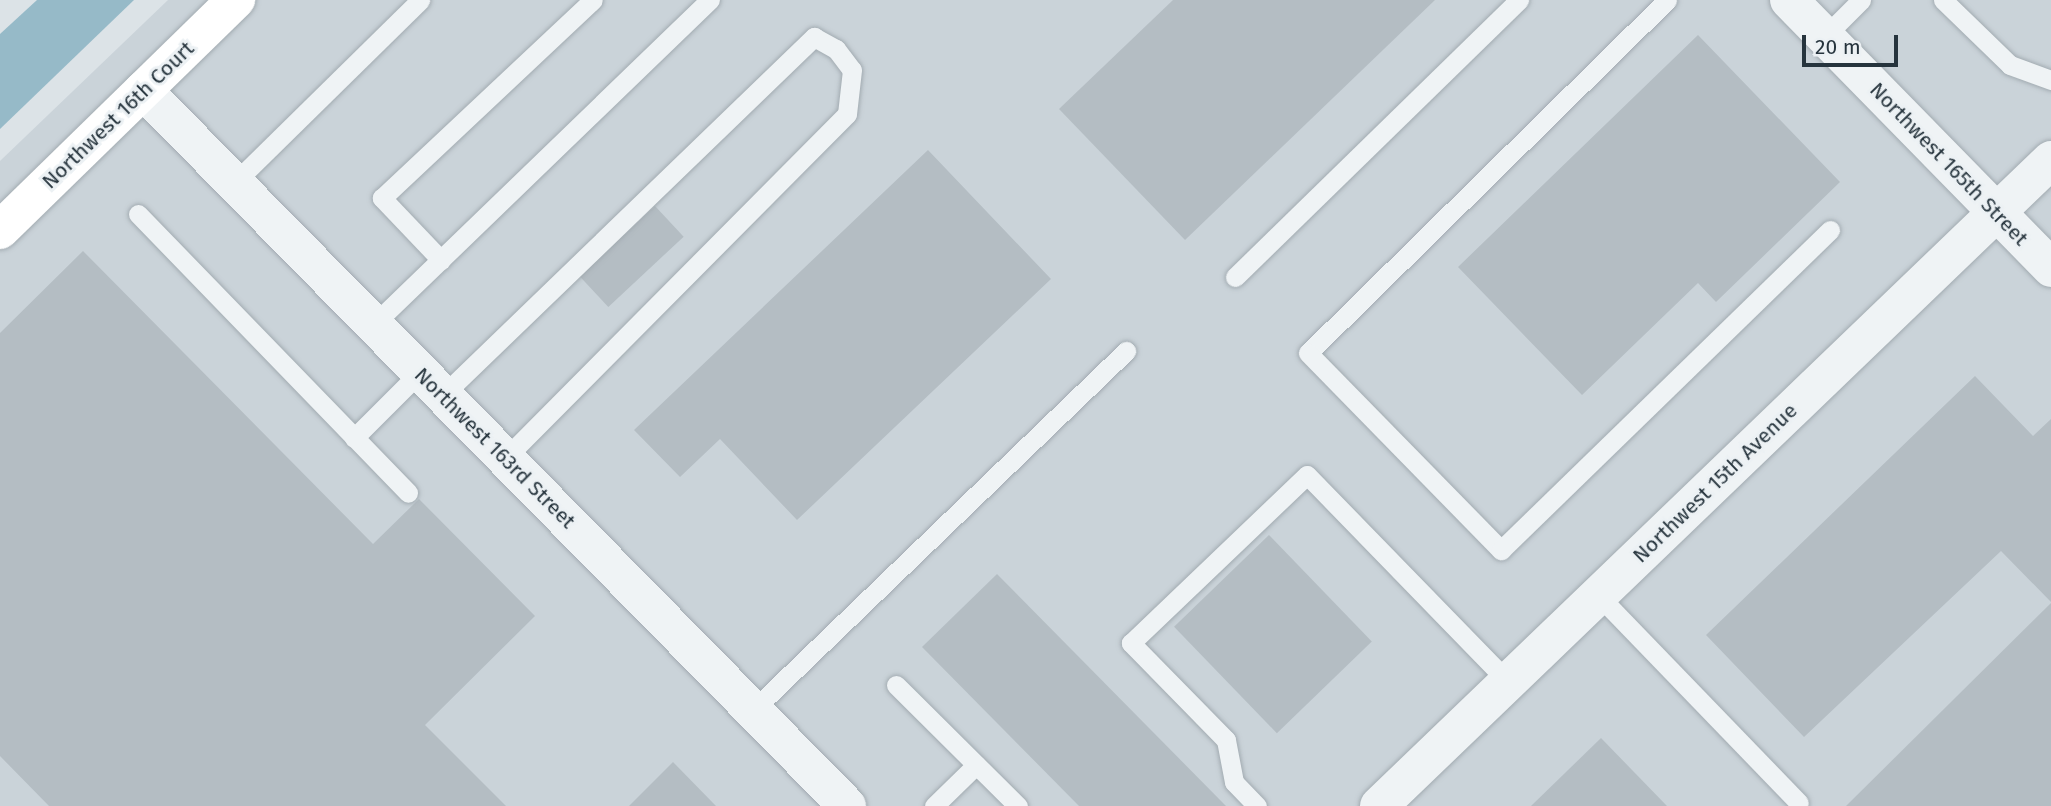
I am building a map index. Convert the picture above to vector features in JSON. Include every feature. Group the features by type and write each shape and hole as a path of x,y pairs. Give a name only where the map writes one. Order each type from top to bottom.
{"street":[{"name":"Northwest 16th Court","path":"0,230 236,0"},
{"name":"Northwest 165th Street","path":"1789,0 2051,268"},
{"name":"Northwest 163rd Street","path":"144,90 847,806"},
{"name":"Northwest 15th Avenue","path":"1379,806 2051,160"}],"lane":[{"path":"234,183 420,0"},
{"path":"441,260 382,198 593,0"},
{"path":"374,324 710,0"},
{"path":"1235,277 1520,0"},
{"path":"1667,0 1308,353 1501,550 1830,230"},
{"path":"1825,36 1861,0"},
{"path":"1943,0 2010,65 2051,80"},
{"path":"354,438 432,384 814,37 836,49 852,70 847,114 505,458"},
{"path":"138,215 408,494"},
{"path":"753,710 1126,351"},
{"path":"1257,806 1234,782 1226,740 1131,643 1307,475 1508,682"},
{"path":"1598,595 1799,803"},
{"path":"896,685 1018,806"},
{"path":"934,806 976,765"}],"shaded area":[{"path":"168,0 2051,0 2051,806 0,806 0,161"}],"water":[{"path":"37,0 134,0 0,129 0,34"}],"building":[{"path":"1173,0 1435,0 1185,240 1059,109"},
{"path":"1698,35 1840,182 1716,302 1698,283 1582,395 1458,267"},
{"path":"928,150 1051,279 797,520 720,439 680,477 634,430"},
{"path":"655,206 684,237 608,307 580,276"},
{"path":"83,251 373,544 419,499 535,616 425,725 506,806 49,806 0,756 0,333"},
{"path":"1975,376 2033,436 2051,419 2051,602 2001,551 1804,737 1706,635"},
{"path":"1269,535 1372,641 1277,733 1174,627"},
{"path":"997,574 1226,806 1079,806 922,647"},
{"path":"2051,603 2051,806 1846,806"},
{"path":"1601,738 1667,806 1531,806"},
{"path":"673,762 716,806 629,806"}]}
